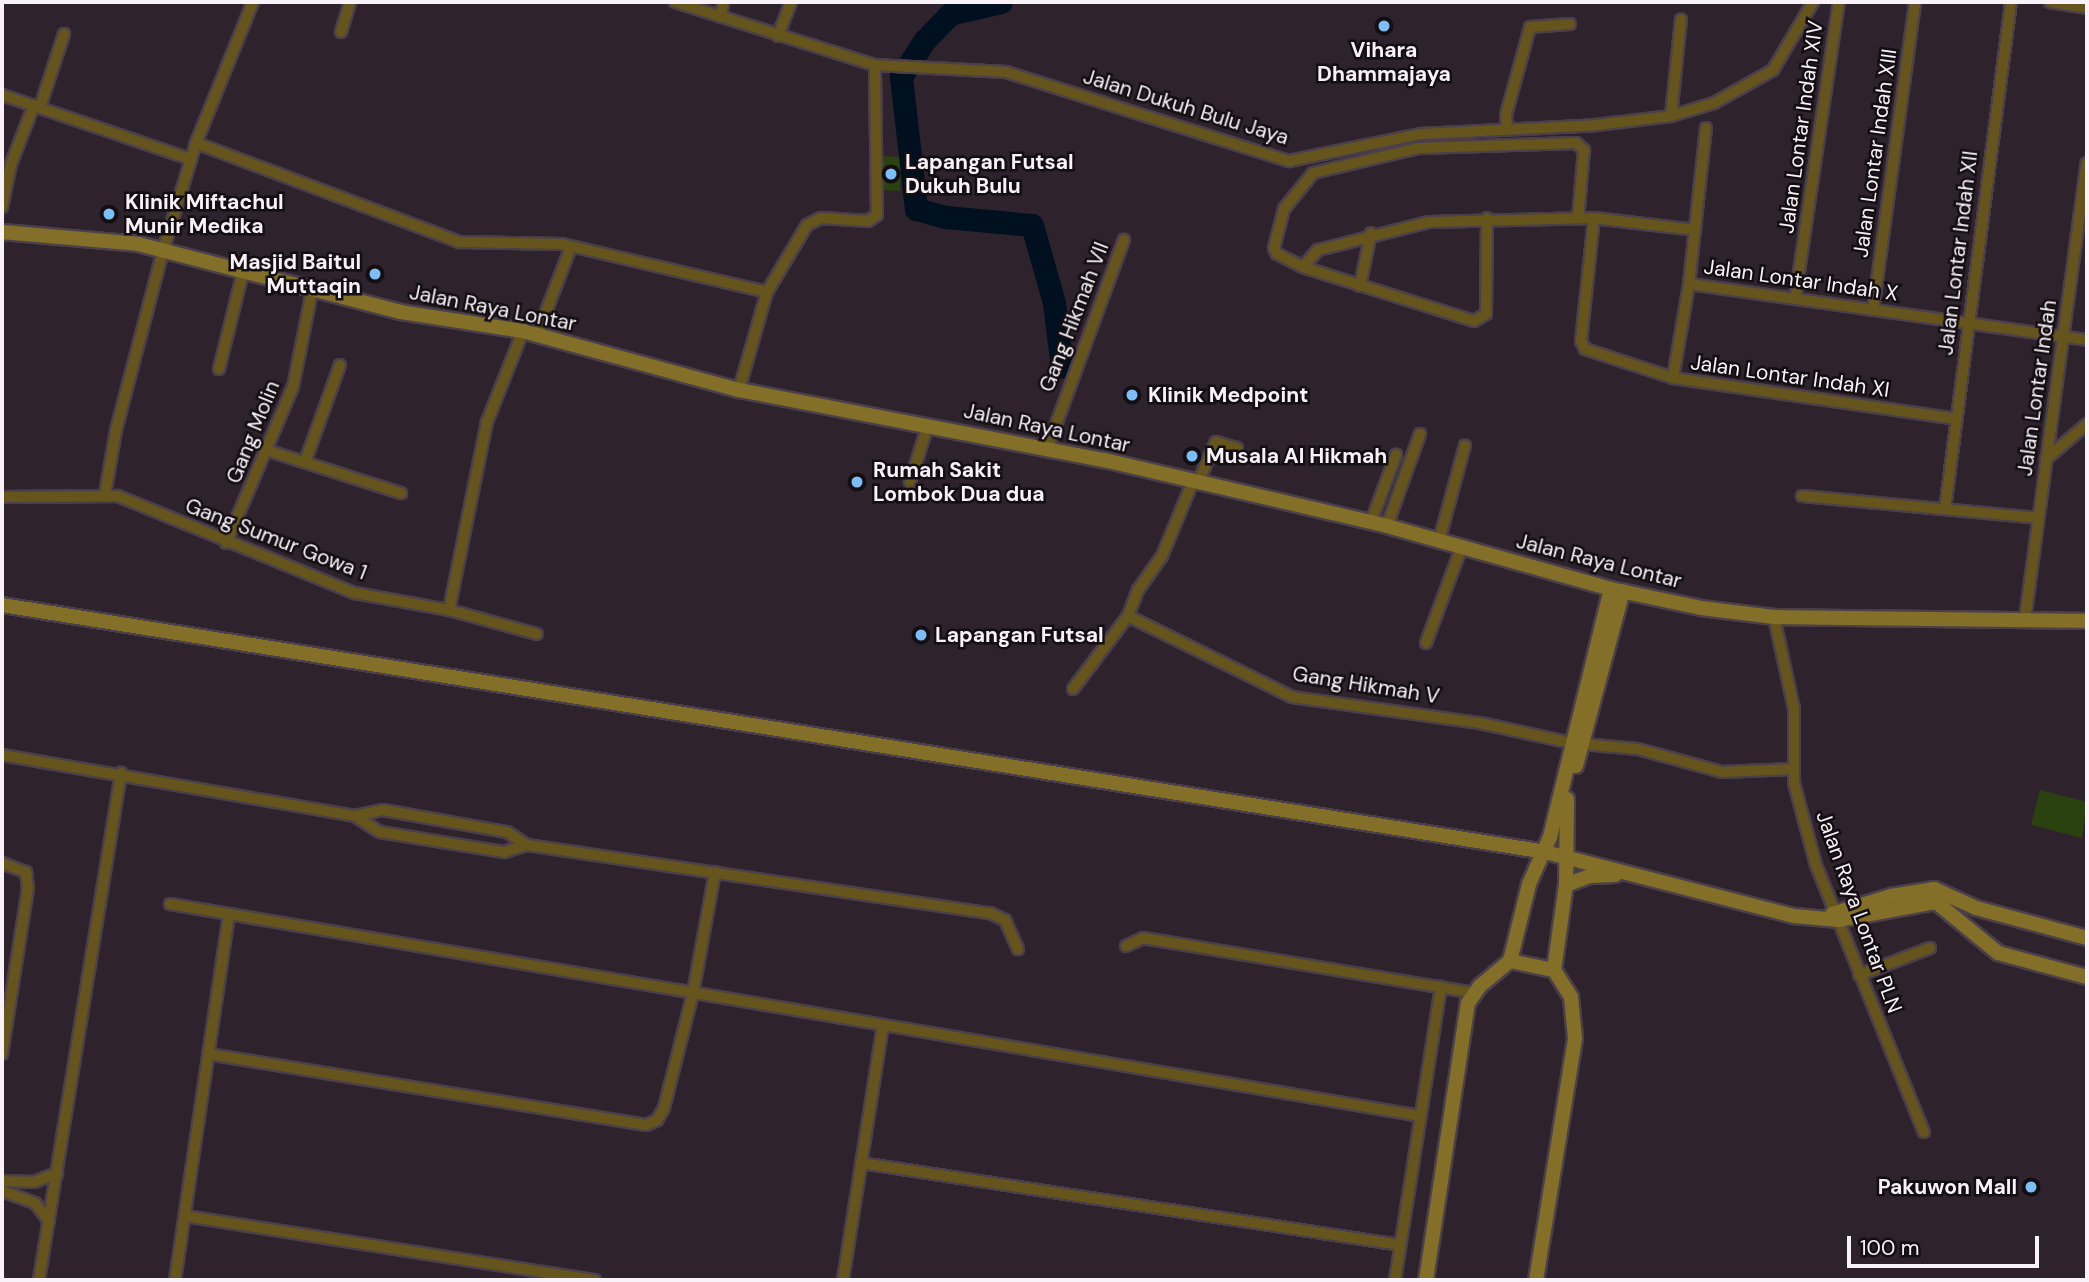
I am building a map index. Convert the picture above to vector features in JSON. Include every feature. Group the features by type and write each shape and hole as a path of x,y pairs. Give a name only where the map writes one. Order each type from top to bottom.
{"street":[{"path":"105,494 116,430 190,159 254,2"},
{"path":"341,32 350,2"},
{"name":"Jalan Dukuh Bulu Jaya","path":"675,2 875,65 921,65 1006,72 1289,160 1377,139 1671,116 1714,103 1773,70 1813,2"},
{"path":"721,17 723,2"},
{"path":"778,36 790,2"},
{"name":"Jalan Lontar Indah XIV","path":"1796,299 1839,2"},
{"name":"Jalan Lontar Indah XIII","path":"1873,310 1915,2"},
{"name":"Jalan Lontar Indah XII","path":"1945,509 2011,2"},
{"path":"2050,2 2087,8"},
{"path":"1671,116 1681,20"},
{"path":"1507,130 1506,115 1530,27 1570,24"},
{"path":"2,207 11,163 37,106 64,34"},
{"path":"739,390 767,292 812,222 833,216 875,218 875,65"},
{"path":"2,95 190,159"},
{"name":"Jalan Lontar Indah X","path":"1706,128 1689,284 2087,340"},
{"path":"196,143 460,242 491,246 547,242 767,292"},
{"path":"1487,218 1486,314 1480,320 1456,319 1303,267 1277,254 1274,248 1284,209 1305,180 1344,163 1419,148 1576,143 1584,150 1578,218"},
{"name":"Jalan Lontar Indah","path":"2025,619 2087,163"},
{"path":"1303,267 1318,250 1371,233 1429,222 1487,218 1594,218 1695,230"},
{"path":"1594,218 1582,345 1673,379"},
{"name":"Jalan Raya Lontar","path":"2,232 117,241 163,251 400,312 530,333 739,390 1047,449 1440,536 1462,546 1617,590 1700,608 1774,617 2087,621"},
{"path":"1360,286 1371,233"},
{"name":"Gang Hikmah VII","path":"1047,449 1124,240"},
{"path":"449,610 487,422 571,247"},
{"path":"2074,257 2087,258"},
{"path":"219,369 243,272"},
{"name":"Jalan Lontar Indah XI","path":"1689,284 1673,379 1956,419"},
{"name":"Gang Molin","path":"226,542 293,387 312,291"},
{"path":"305,462 340,365"},
{"path":"2046,459 2087,424"},
{"path":"910,482 928,425"},
{"path":"1387,526 1420,434"},
{"path":"1073,689 1128,616 1138,590 1162,556 1216,442 1237,448"},
{"path":"1440,536 1465,445"},
{"path":"266,450 401,493"},
{"path":"1371,522 1396,454"},
{"name":"Gang Sumur Gowa 1","path":"2,497 105,494 355,593 449,610 537,634"},
{"path":"1802,496 2038,517"},
{"path":"1426,643 1462,546"},
{"path":"1468,1003 1479,986 1510,961 1529,884 1545,852 1617,590"},
{"path":"2,605 1545,852 1795,916 1832,917 1936,902 1998,953 2087,977"},
{"name":"Gang Hikmah V","path":"1128,616 1292,696 1480,723 1576,744 1638,749 1722,772 1794,769"},
{"name":"Jalan Raya Lontar PLN","path":"1774,617 1794,709 1797,798 1832,917 1860,975 1924,1132"},
{"path":"1536,1280 1575,1038 1571,997 1554,970 1566,885 1564,817 1576,744"},
{"path":"2,755 121,773 355,816 380,832 504,852 527,845"},
{"path":"39,1280 121,773"},
{"path":"355,816 383,810 507,832 527,845 990,914 1005,920 1018,949"},
{"path":"2,863 26,872 28,888 2,1054"},
{"path":"208,1054 646,1125 657,1121 664,1108 693,993 715,872"},
{"path":"1566,885 1590,876 1627,874"},
{"path":"1832,917 1891,896 1934,890 1976,908 2087,938"},
{"path":"170,904 1421,1116"},
{"path":"175,1280 229,914"},
{"path":"1126,946 1143,938 1469,992 1426,1280"},
{"path":"1860,975 1930,948"},
{"path":"1510,961 1554,970"},
{"path":"2,963 16,965"},
{"path":"1395,1280 1441,987"},
{"path":"843,1280 883,1025"},
{"path":"861,1163 1400,1245"},
{"path":"2,1181 34,1182 57,1173"},
{"path":"2,1191 35,1203 48,1221"},
{"path":"185,1216 595,1280"}],"green space":[{"name":"Lapangan Futsal Dukuh Bulu","path":"882,156 901,157 900,191 881,190"},
{"path":"2040,790 2087,802 2082,838 2031,825"}],"waterway":[{"path":"1001,2 950,14 924,41 901,77 916,209 946,217 1032,225 1054,303 1062,367"}],"place":[{"name":"Vihara Dhammajaya","path":"1384,26"},
{"name":"Lapangan Futsal Dukuh Bulu","path":"891,174"},
{"name":"Klinik Miftachul Munir Medika","path":"109,214"},
{"name":"Masjid Baitul Muttaqin","path":"375,274"},
{"name":"Klinik Medpoint","path":"1132,395"},
{"name":"Musala Al Hikmah","path":"1192,456"},
{"name":"Rumah Sakit Lombok Dua dua","path":"857,482"},
{"name":"Lapangan Futsal","path":"921,635"},
{"name":"Pakuwon Mall","path":"2031,1187"}]}
